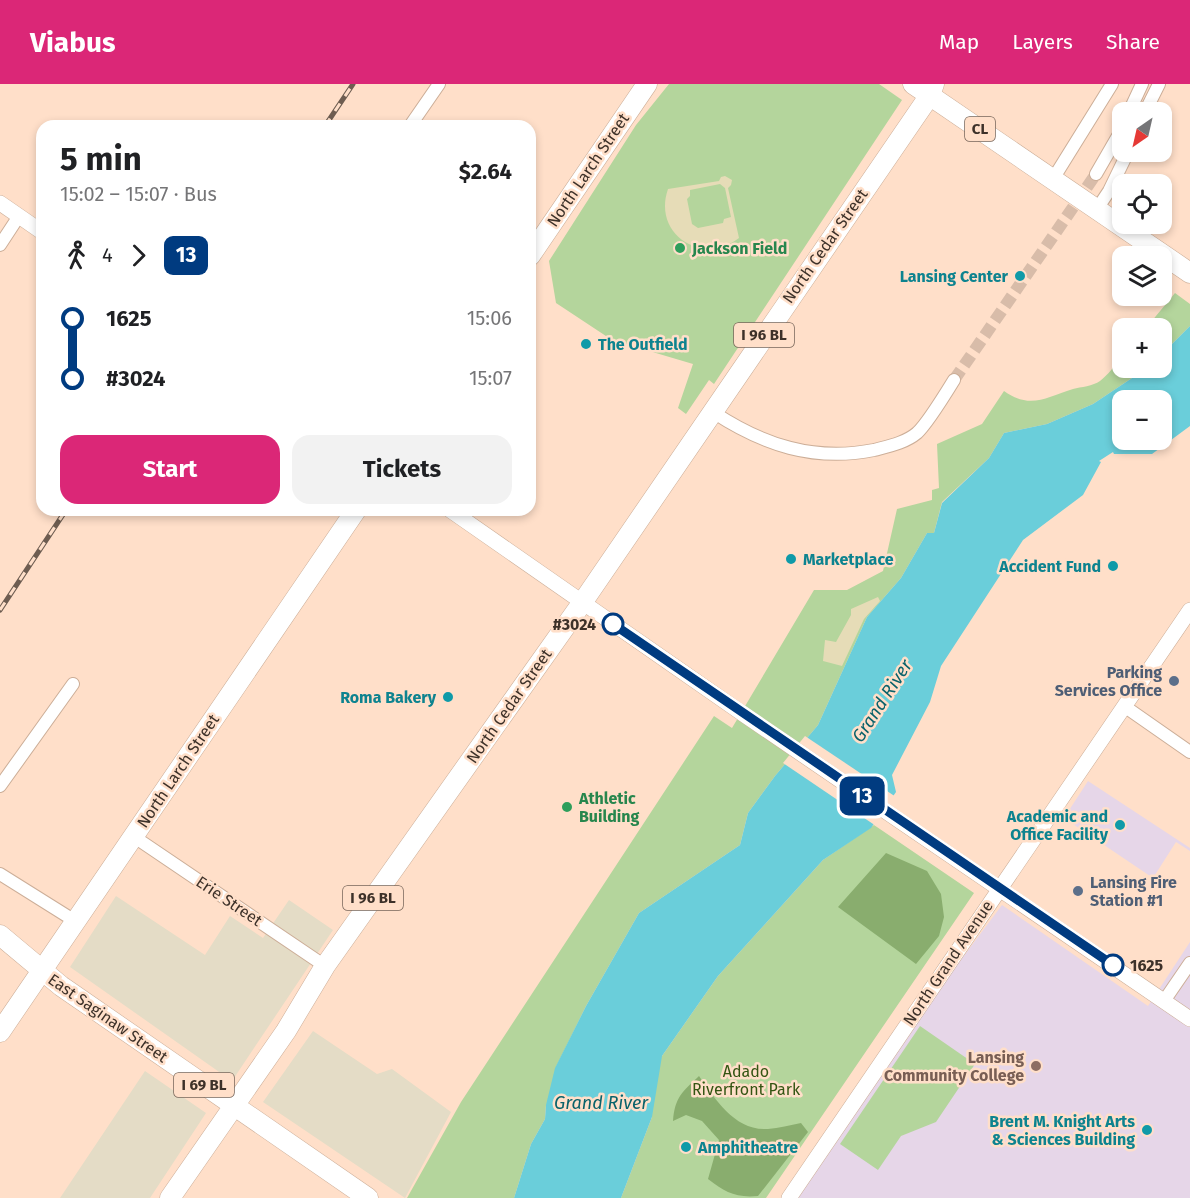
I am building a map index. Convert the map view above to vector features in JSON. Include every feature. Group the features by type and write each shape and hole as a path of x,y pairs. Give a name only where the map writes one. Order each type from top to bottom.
{"main road":[{"name":"North Larch Street","path":"536,247 647,84"},
{"name":"CL","path":"926,88 1190,273"},
{"name":"North Cedar Street","path":"170,1198 285,1031 326,966 582,603 713,411 926,88"},
{"name":"North Larch Street","path":"0,1032 352,516"},
{"name":"East Saginaw Street","path":"0,935 61,986 368,1198"}],"street":[{"path":"414,120 439,84"},
{"path":"1053,179 1112,84"},
{"path":"1132,102 1136,84"},
{"path":"1133,102 1142,84"},
{"path":"1150,102 1159,84"},
{"path":"1096,174 1112,146"},
{"path":"1097,209 1123,162"},
{"path":"0,203 36,228"},
{"path":"0,245 20,216"},
{"path":"713,411 759,438 789,448 820,454 859,453 895,445 917,432 954,380"},
{"path":"459,516 1190,1020"},
{"name":"North Grand Avenue","path":"789,1198 1190,610"},
{"path":"0,786 73,684"},
{"path":"1124,706 1190,752"},
{"name":"Erie Street","path":"133,836 326,966"},
{"path":"0,874 75,921"},
{"path":"1164,1001 1190,963"}],"shaded area":[{"name":"Academic and Office Facility","path":"1088,781 1190,848 1190,851 1176,842 1153,878 1064,818"},
{"path":"116,896 205,955 230,916 263,938 289,900 333,930 232,1081 70,967"},
{"name":"Lansing Community College","path":"1002,905 1148,1006 1190,942 1190,1198 786,1198 836,1126"},
{"path":"313,1031 377,1074 392,1069 451,1112 405,1198 263,1102"},
{"path":"145,1071 206,1113 150,1198 60,1198"}],"green space":[{"name":"Jackson Field","path":"669,84 879,84 902,100 714,384 709,380 686,414 678,408 693,364 612,340 556,303 549,261 636,125"},
{"path":"1175,293 1190,304 1190,326 1172,344 1172,318 1154,318 1164,306 1172,306 1172,297"},
{"name":"Adado Riverfront Park","path":"1112,369 1112,378 1132,378 1093,404 1047,424 1004,433 989,458 942,502 934,533 927,533 901,578 867,617 818,725 775,776 748,813 740,845 639,913 586,1006 556,1067 552,1084 662,1056 718,976 823,860 874,825 974,893 766,1198 621,1198 652,1117 546,1105 545,1119 531,1144 514,1198 407,1198 461,1102 714,716 732,728 814,590 847,590 883,571 897,509 932,500 932,490 939,488 937,444 982,424 1004,391 1022,400 1038,400 1097,383"},
{"path":"886,853 927,871 941,894 944,917 939,936 916,964 838,907"},
{"path":"920,1026 975,1064 936,1122 901,1136 878,1170 840,1144"},
{"path":"699,1076 720,1104 746,1125 768,1129 801,1123 808,1132 758,1196 731,1193 708,1179 719,1140 702,1121 686,1115 673,1121 680,1096"}],"sand":[{"path":"725,176 732,180 728,188 739,238 725,246 710,249 696,247 684,241 674,232 667,220 665,205 668,189 719,181","holes":["720,184 725,188 731,217 724,219 723,223 698,228 692,224 687,199 690,196 690,190"]},
{"path":"878,597 880,601 864,619 842,666 823,661 825,640 836,642 851,615 851,609"}],"water":[{"name":"Grand River","path":"1190,326 1190,426 1172,439 1172,390 1114,390 1132,378 1172,378 1172,344"},
{"name":"Grand River","path":"1112,391 1112,450 1157,450 1152,454 1114,454 1113,452 1099,461 1101,462 1083,495 1023,540 941,666 930,702 892,775 896,792 871,828 823,860 718,976 662,1056 652,1117 621,1198 514,1198 531,1144 545,1119 555,1068 586,1006 639,913 740,845 748,813 775,776 818,725 867,617 901,578 927,533 934,533 942,503 989,458 1004,433 1047,424 1093,404"}],"pier":[{"path":"805,736 896,797 876,826 783,763"}],"tunnel":[{"path":"954,380 1096,174"}],"railway":[{"path":"329,120 353,84"},
{"path":"0,610 62,516"}],"bus line":[{"name":"13","path":"613,624 1113,965"}],"place":[{"name":"Jackson Field","path":"680,248"},
{"name":"Lansing Center","path":"1020,276"},
{"name":"The Outfield","path":"586,344"},
{"name":"Marketplace","path":"791,559"},
{"name":"Accident Fund","path":"1113,566"},
{"name":"#3024","path":"613,624"},
{"name":"Parking Services Office","path":"1174,681"},
{"name":"Roma Bakery","path":"448,697"},
{"name":"Athletic Building","path":"567,807"},
{"name":"Academic and Office Facility","path":"1120,825"},
{"name":"Lansing Fire Station #1","path":"1078,891"},
{"name":"1625","path":"1113,965"},
{"name":"Lansing Community College","path":"1036,1066"},
{"name":"Brent M. Knight Arts & Sciences Building","path":"1147,1130"},
{"name":"Amphitheatre","path":"686,1147"}]}
